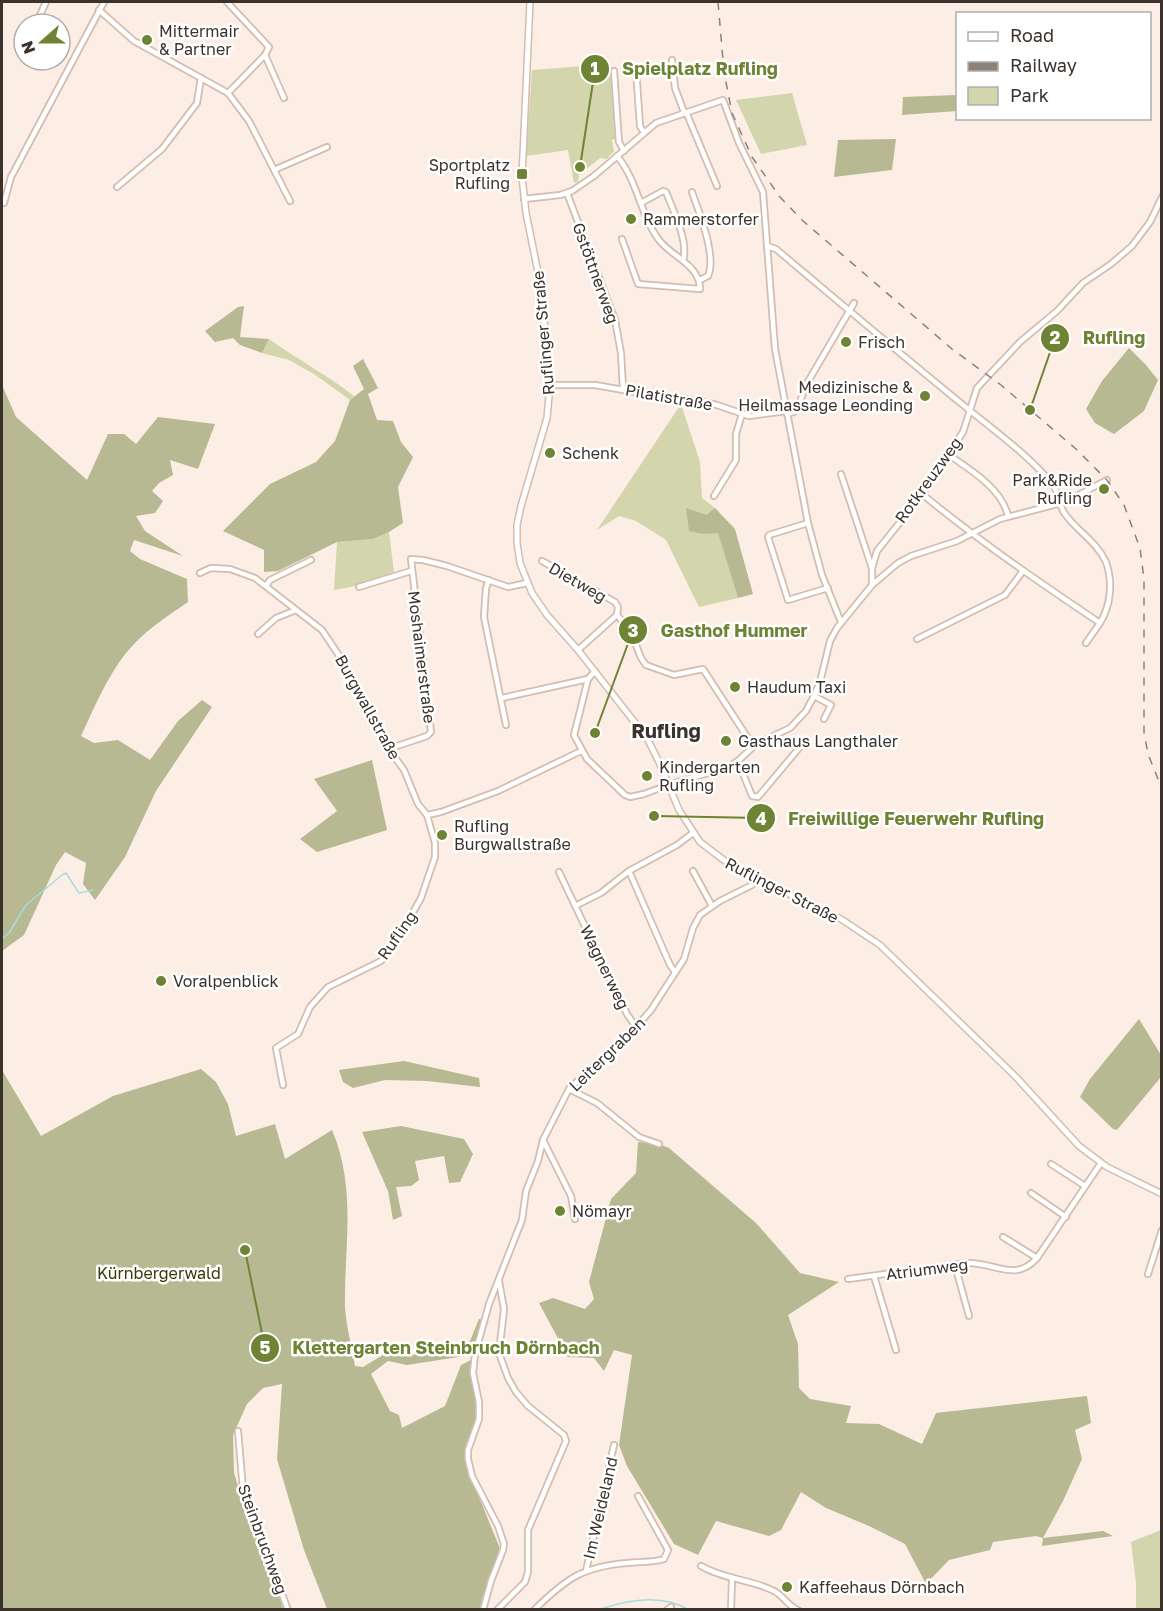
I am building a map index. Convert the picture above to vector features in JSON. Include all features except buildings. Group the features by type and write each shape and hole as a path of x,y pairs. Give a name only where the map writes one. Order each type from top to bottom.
{"street":[{"path":"3,203 11,177 104,2"},
{"path":"227,2 269,47 265,55 228,93"},
{"name":"Ruflinger Straße","path":"530,2 522,152 524,199 541,287 550,385 547,418 517,525 518,552 527,583 540,606 578,650 647,738 679,810 693,834 724,862 841,919 889,952 1023,1083 1074,1141 1101,1163 1161,1194"},
{"path":"99,10 134,41 228,93 249,121 290,201"},
{"path":"265,55 284,98"},
{"path":"672,60 675,88 717,186"},
{"path":"636,69 640,126 644,134"},
{"path":"614,71 620,142 624,151"},
{"path":"117,187 162,149 197,103 201,78"},
{"path":"524,199 567,193 578,188 656,123 723,100 739,143 763,192 773,338 808,523 819,566 841,622"},
{"path":"274,170 327,147"},
{"path":"617,156 629,171 650,226 660,241 683,260 700,280 700,289 638,284 622,239"},
{"path":"641,202 663,191 666,192 682,237 685,254 683,260"},
{"path":"692,192 704,230 711,264 708,276 700,280"},
{"name":"Gstöttnerweg","path":"567,193 615,320 621,353 623,389"},
{"name":"Rotkreuzweg","path":"873,585 872,568 881,545 922,494 949,455 963,432 975,391 1020,342 1058,311 1083,283 1132,246 1150,222 1161,197"},
{"path":"767,246 776,249 996,431 1047,478 1059,494 1060,504 1071,521 1098,549 1108,568 1110,595 1107,611 1086,643"},
{"path":"787,413 798,407 806,385 854,303"},
{"name":"Pilatistraße","path":"550,385 583,385 623,389 706,402 749,416 787,413"},
{"path":"714,496 736,460 736,434 742,414"},
{"path":"949,455 997,494 1005,504 1008,516"},
{"path":"841,474 872,568"},
{"path":"595,671 588,679 574,732 581,751 587,759 628,797 721,770 738,761 753,746 790,729 806,711 820,682 830,641 841,622 873,585 890,570 905,559 948,544 991,522 1060,504 1107,480"},
{"path":"922,494 1023,572 1100,623"},
{"path":"808,523 768,537 788,600 828,588"},
{"name":"Moshaimerstraße","path":"388,749 427,736 431,732 411,559 456,568 508,588 527,583"},
{"path":"266,586 270,580 311,560"},
{"name":"Dietweg","path":"542,561 615,602 618,607 617,615"},
{"name":"Burgwallstraße","path":"200,573 211,568 230,569 255,578 315,623 328,637 388,749 400,763 418,804 427,814 435,843"},
{"name":"Moshaimerstraße","path":"359,587 411,571"},
{"path":"917,639 1005,595 1023,572"},
{"path":"489,580 483,612 506,725"},
{"path":"258,634 276,618 296,610"},
{"path":"578,650 617,615 631,632 646,665 674,675 703,669 753,746"},
{"path":"502,698 588,679"},
{"path":"814,696 831,705 824,719"},
{"path":"738,761 752,796 756,798 806,741"},
{"path":"427,814 441,813 498,791 581,751"},
{"name":"Wagnerweg","path":"575,906 601,892 628,871 693,834"},
{"name":"Rufling","path":"283,1085 276,1048 298,1034 310,1006 328,987 376,964 386,956 421,898 435,857 435,843"},
{"path":"628,871 675,972"},
{"path":"693,871 712,906"},
{"name":"Wagnerweg","path":"559,872 627,1014 636,1027"},
{"name":"Leitergraben","path":"483,1610 504,1544 498,1526 472,1476 467,1453 479,1419 479,1402 473,1373 476,1346 489,1304 522,1220 526,1191 538,1161 543,1140 569,1089 636,1027 651,1010 684,959 696,920 712,906 752,885 757,879"},
{"path":"569,1089 597,1103 639,1137 660,1144"},
{"path":"543,1140 571,1196 575,1219"},
{"name":"Atriumweg","path":"848,1279 975,1263 1018,1271 1028,1267 1066,1217 1101,1163"},
{"path":"1051,1164 1084,1186"},
{"path":"1031,1193 1066,1217"},
{"path":"1148,1274 1161,1230"},
{"path":"1003,1237 1037,1258"},
{"path":"955,1265 969,1316"},
{"path":"874,1276 896,1350"},
{"path":"498,1610 525,1582 528,1572 528,1530 566,1441 564,1435 520,1397 508,1378 499,1353 504,1309 499,1281"},
{"name":"Steinbruchweg","path":"238,1431 243,1490 288,1610"},
{"name":"Im Weideland","path":"586,1571 614,1445"},
{"name":"Im Weideland","path":"534,1610 570,1577 615,1564 660,1561 667,1556 668,1550 638,1496"},
{"path":"700,1566 714,1574 760,1585 781,1594 788,1606 798,1610"},
{"path":"731,1610 732,1578"}],"green space":[{"path":"609,64 618,138 612,140 614,151 607,159 600,158 579,175 578,182 574,183 568,150 526,156 532,70"},
{"path":"792,93 807,145 761,154 736,100"},
{"path":"956,95 956,111 902,115 903,97"},
{"path":"896,139 892,170 834,177 838,140"},
{"path":"244,306 240,337 269,339 262,353 240,345 233,338 215,342 205,331 238,307"},
{"path":"269,339 354,396 350,400 314,374 289,360 262,353"},
{"path":"1129,348 1158,380 1144,411 1114,434 1095,423 1086,409 1102,381"},
{"path":"363,359 378,388 368,394 377,420 393,421 401,442 413,457 398,487 403,523 373,539 337,542 278,571 264,572 264,550 223,531 270,484 316,462 335,441 350,400 364,389 353,366"},
{"path":"2,385 16,417 87,480 108,434 124,434 136,444 158,417 215,424 198,469 170,460 173,475 159,483 152,491 163,501 155,513 136,516 145,531 183,556 134,540 130,551 140,559 187,579 188,602 147,632 126,653 107,682 81,736 94,743 118,740 150,760 178,721 202,700 212,707 156,791 125,857 95,900 83,884 86,863 65,852 56,865 24,935 2,951"},
{"path":"681,404 700,462 702,498 715,508 706,515 703,534 718,532 738,598 699,607 666,540 636,521 619,516 597,530"},
{"path":"686,508 706,515 715,508 735,529 753,594 738,598 718,533 703,534 689,531"},
{"path":"389,532 394,572 351,587 334,590 337,542 373,539"},
{"path":"372,760 387,830 317,852 300,839 337,811 314,779"},
{"path":"1139,1019 1161,1055 1161,1077 1117,1130 1113,1129 1080,1097 1090,1079"},
{"path":"404,1061 479,1078 480,1087 427,1081 385,1080 353,1088 343,1082 339,1070"},
{"name":"Kürnbergerwald","path":"201,1069 216,1082 228,1104 236,1136 275,1124 285,1159 332,1130 340,1152 347,1196 345,1307 355,1366 363,1367 391,1350 411,1355 468,1346 479,1319 482,1319 473,1350 465,1356 407,1365 388,1361 371,1374 390,1411 399,1415 402,1428 445,1406 461,1365 473,1359 477,1411 475,1423 466,1444 465,1463 499,1546 499,1553 482,1598 481,1609 327,1609 304,1550 277,1459 282,1384 263,1388 247,1404 233,1435 234,1473 248,1518 269,1561 283,1609 2,1609 2,1070 41,1136 113,1096"},
{"path":"401,1126 464,1139 473,1154 460,1182 449,1183 444,1156 415,1161 419,1180 411,1186 396,1187 402,1216 393,1220 388,1191 362,1132"},
{"path":"638,1142 659,1144 669,1148 756,1223 800,1273 839,1282 788,1315 798,1344 799,1388 810,1399 851,1406 846,1423 879,1424 922,1444 936,1413 1087,1396 1091,1423 1075,1430 1082,1459 1043,1538 1036,1536 993,1542 990,1550 949,1560 926,1584 905,1544 826,1508 801,1492 781,1530 769,1536 716,1521 698,1555 674,1544 627,1466 619,1445 632,1355 614,1350 604,1371 594,1358 568,1357 539,1303 553,1298 585,1309 594,1299 589,1282 611,1199 636,1173"},
{"path":"1161,1530 1161,1609 1136,1609 1136,1583 1131,1542"},
{"path":"1103,1531 1113,1536 1042,1546 1043,1538"}],"waterway":[{"path":"428,870 433,855"},
{"path":"2,939 9,933 26,905 62,875 66,873 79,893 93,890"},
{"path":"414,907 426,878"},
{"path":"598,1610 620,1603 644,1600 667,1601 689,1610"}],"railway":[{"path":"718,2 724,72 732,113 752,157 780,197 803,221 952,349 1001,385 1076,449 1107,480 1124,505 1140,548 1144,579 1144,732 1148,754 1162,789"}],"place":[{"name":"Mittermair & Partner","path":"147,40"},
{"name":"Spielplatz Rufling","path":"580,167"},
{"name":"Sportplatz Rufling","path":"522,174"},
{"name":"Rammerstorfer","path":"631,219"},
{"name":"Frisch","path":"846,342"},
{"name":"Medizinische & Heilmassage Leonding","path":"925,396"},
{"name":"Rufling","path":"1030,410"},
{"name":"Schenk","path":"550,453"},
{"name":"Park&Ride Rufling","path":"1104,489"},
{"name":"Haudum Taxi","path":"735,687"},
{"name":"Gasthof Hummer","path":"595,733"},
{"name":"Gasthaus Langthaler","path":"726,741"},
{"name":"Kindergarten Rufling","path":"647,776"},
{"name":"Freiwillige Feuerwehr Rufling","path":"654,816"},
{"name":"Rufling Burgwallstraße","path":"442,835"},
{"name":"Voralpenblick","path":"161,981"},
{"name":"Nömayr","path":"560,1211"},
{"name":"Klettergarten Steinbruch Dörnbach","path":"245,1250"},
{"name":"Kaffeehaus Dörnbach","path":"787,1587"}],"district":[{"name":"Rufling","path":"666,730"}]}
